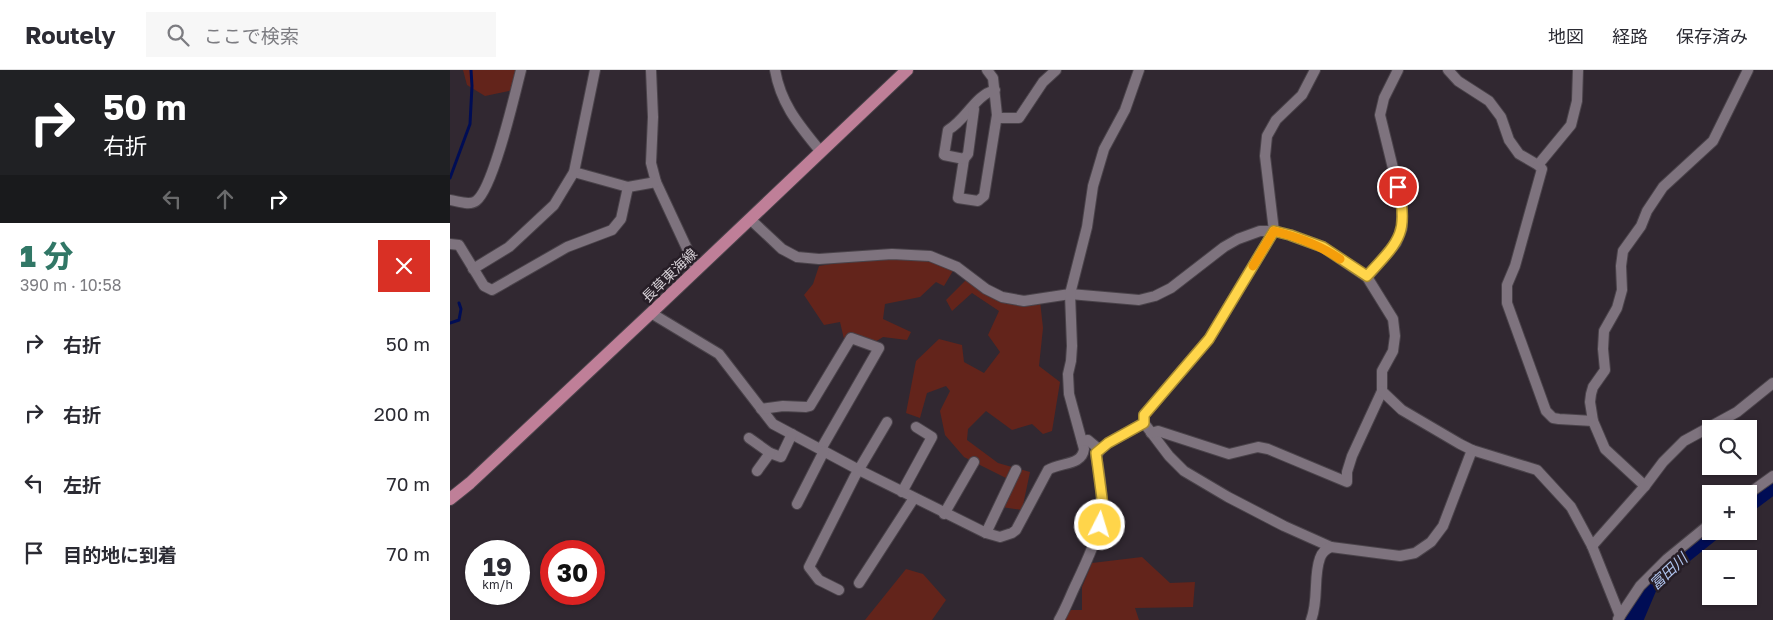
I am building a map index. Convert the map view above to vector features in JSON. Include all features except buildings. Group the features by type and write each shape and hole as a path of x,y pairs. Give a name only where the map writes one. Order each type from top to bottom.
{"main road":[{"name":"長草東海線","path":"450,499 470,483 697,270 907,70"}],"street":[{"path":"450,200 468,203 474,202 480,197 494,167 521,70"},
{"path":"473,269 508,247 554,205 574,172 595,70"},
{"path":"650,70 653,117 651,164 656,182 697,270"},
{"path":"775,70 778,87 793,117 821,152"},
{"path":"972,107 974,109 968,154 964,159 958,198 978,201 984,196 997,118 993,78 987,70"},
{"path":"997,118 1019,118 1043,82 1056,70"},
{"path":"651,313 719,354 772,424 944,514 986,533 1000,537 1012,533 1016,530 1048,470 1081,458 1084,449 1069,394 1068,374 1072,346 1070,294 1087,226 1093,186 1104,149 1125,110 1139,70"},
{"path":"1315,70 1302,95 1276,120 1267,136 1265,156 1274,231 1209,339 1144,415 1144,423 1169,456 1184,471 1228,497 1284,526 1331,547 1400,556 1415,553 1431,542 1443,526 1472,450"},
{"path":"1367,276 1396,243 1402,228 1402,205 1380,115 1384,98 1398,70"},
{"path":"1448,70 1458,81 1489,101 1501,117 1510,140 1519,154 1542,169 1515,266 1507,285 1507,303 1546,411 1553,418 1593,421"},
{"path":"1538,165 1571,124 1577,101 1578,70"},
{"path":"1645,486 1605,449 1593,421 1590,402 1593,388 1605,370 1604,331 1617,308 1622,290 1621,266 1623,251 1641,226 1663,187 1713,140 1748,70"},
{"path":"964,159 944,155 948,130 960,122 986,92 995,90"},
{"path":"574,172 628,187 656,182"},
{"path":"450,244 459,245 484,286 492,290 567,247 612,230 621,219 628,187"},
{"path":"750,219 782,249 797,257 819,259 892,254 930,256 957,267 986,289 1002,297 1024,300 1070,294 1139,300 1155,296 1171,288 1238,238 1260,231 1274,231 1323,247 1367,276 1393,318 1395,336 1393,351 1382,371 1382,391 1352,456 1347,472 1347,482 1268,448 1258,447 1229,454 1158,431 1151,433"},
{"path":"761,409 783,406 810,406 850,338 879,348 822,450 798,504"},
{"path":"1592,546 1645,486 1663,462 1684,441 1737,412 1773,383"},
{"path":"1382,391 1402,410 1472,450 1537,470 1571,508 1592,546 1618,618"},
{"path":"839,590 819,580 809,567 859,470 887,422"},
{"path":"1059,620 1094,546 1102,519 1103,506 1096,456 1108,443 1144,423"},
{"path":"902,492 932,437 916,427"},
{"path":"749,438 781,457 792,434"},
{"path":"1082,441 1088,440 1100,450"},
{"path":"757,471 770,452"},
{"path":"944,514 974,462"},
{"path":"986,533 1016,470"},
{"path":"1757,488 1773,476"},
{"path":"859,582 914,498"},
{"path":"1618,618 1640,586 1667,559 1702,530"},
{"path":"1311,620 1317,592 1320,556 1331,547"}],"shaded area":[{"path":"463,70 518,70 513,90 485,96 467,85"},
{"path":"862,259 928,260 954,269 944,286 936,282 920,297 885,304 883,319 911,332 907,340 883,337 875,342 852,335 844,339 840,322 824,325 804,295 813,284 819,266"},
{"path":"966,280 998,299 1040,301 1043,328 1039,366 1060,382 1052,431 1043,434 1032,424 1012,430 986,411 968,429 967,440 998,463 1030,472 1022,510 995,506 1008,479 964,457 945,435 940,411 950,391 946,386 927,393 920,418 906,413 916,361 939,339 962,345 964,362 984,373 1000,352 988,335 999,311 972,293 952,311 946,300"},
{"path":"1142,557 1170,583 1195,582 1193,607 1135,608 1139,620 1064,620 1071,610 1082,610 1082,587 1092,563"},
{"path":"906,569 923,574 946,600 932,620 865,620"}],"waterway":[{"path":"450,178 470,124 471,70"},
{"path":"450,323 459,320 461,309 459,303"},
{"name":"富田川","path":"1757,497 1773,485"},
{"name":"富田川","path":"1634,620 1648,587 1673,563 1702,540"}],"slow traffic":[{"path":"1253,266 1274,231 1323,247 1340,259"}],"route":[{"path":"1100,525 1103,506 1096,453 1108,443 1144,423 1144,415 1209,339 1274,231 1323,247 1367,276 1396,243 1402,228 1402,205 1398,187"}]}
